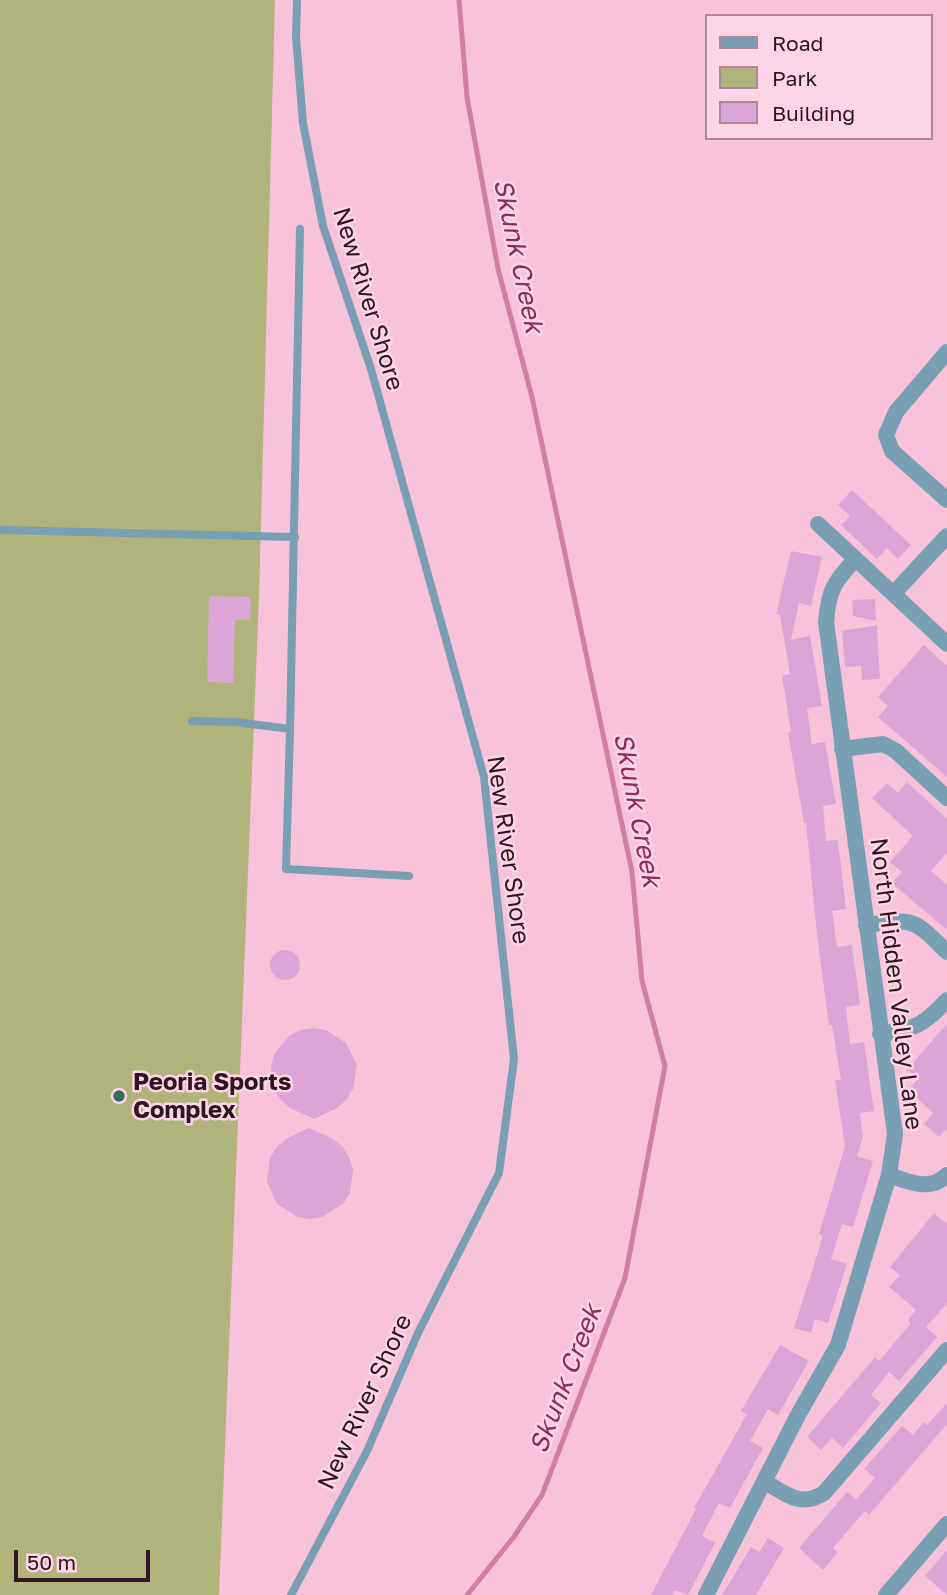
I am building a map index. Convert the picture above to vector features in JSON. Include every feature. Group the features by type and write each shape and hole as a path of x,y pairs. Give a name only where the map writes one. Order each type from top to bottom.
{"street":[{"path":"947,352 896,412 886,435 892,451 947,500"},
{"path":"818,524 947,644"},
{"path":"893,594 947,536"},
{"name":"North Hidden Valley Lane","path":"706,1595 805,1402 838,1345 889,1175 895,1134 826,622 829,594 855,559"},
{"path":"842,749 883,744 896,751 947,798"},
{"path":"866,925 905,920 921,926 947,952"},
{"path":"880,1034 917,1027 947,1000"},
{"path":"889,1175 924,1186 940,1182 947,1175"},
{"path":"764,1481 797,1500 812,1500 824,1493 947,1350"},
{"path":"886,1595 947,1524"}],"lane":[{"name":"New River Shore","path":"291,1595 367,1451 418,1333 499,1173 514,1059 484,777 371,369 323,226 303,124 296,37 297,0"},
{"path":"300,229 286,869 410,876"},
{"path":"0,530 295,537"},
{"path":"192,721 235,722 290,729"}],"green space":[{"name":"Peoria Sports Complex","path":"0,0 275,0 259,597 219,1595 0,1595"}],"building":[{"path":"852,490 911,545 898,559 887,548 877,559 841,525 850,516 838,505"},
{"path":"791,551 822,557 811,606 799,603 791,640 810,636 822,706 807,708 812,744 825,742 836,804 823,806 826,841 838,840 846,909 832,911 837,947 852,945 860,1005 846,1007 850,1044 864,1042 874,1111 860,1113 863,1136 857,1156 873,1161 853,1227 842,1224 831,1259 847,1264 828,1323 815,1319 811,1333 794,1328 823,1236 819,1234 845,1146 835,1080 841,1080 832,1025 829,1025 806,822 804,823 788,733 791,732 782,676 790,674 780,615 776,614"},
{"path":"209,596 251,597 250,620 235,620 233,683 207,682"},
{"path":"875,599 876,621 853,616 852,600"},
{"path":"877,625 880,679 862,680 861,666 845,667 842,631"},
{"path":"924,645 947,666 947,777 878,717 888,706 878,697"},
{"path":"907,782 947,819 947,853 931,871 947,885 947,930 892,883 902,872 890,862 913,836 872,798 887,783 898,793"},
{"path":"285,950 291,951 299,959 299,971 291,979 285,980 279,979 271,971 270,965 271,959 279,951"},
{"path":"947,1024 947,1129 939,1137 924,1124 933,1113 908,1090 918,1079 907,1069"},
{"path":"313,1028 326,1030 346,1043 357,1065 353,1089 346,1100 337,1108 314,1119 290,1108 281,1100 274,1090 271,1066 274,1054 290,1035"},
{"path":"309,1128 333,1139 343,1147 353,1169 350,1193 343,1204 322,1217 310,1219 298,1217 277,1204 267,1182 270,1158 277,1147 286,1139"},
{"path":"934,1213 947,1224 947,1303 926,1327 937,1337 899,1381 889,1372 871,1395 881,1403 843,1448 832,1438 821,1450 807,1437 875,1357 879,1361 911,1323 908,1320 916,1310 889,1287 900,1275 890,1267"},
{"path":"780,1345 809,1361 778,1415 768,1409 750,1441 763,1448 730,1508 719,1503 702,1536 715,1543 688,1595 675,1590 672,1595 651,1595 696,1509 694,1508 747,1414 741,1411"},
{"path":"947,1403 947,1424 869,1515 865,1511 833,1548 838,1552 823,1570 799,1548 847,1492 856,1500 875,1478 864,1469 902,1426 913,1435 924,1422 927,1425"},
{"path":"768,1538 784,1548 756,1595 722,1595 751,1547 759,1552"},
{"path":"947,1550 947,1595 925,1576"}],"waterway":[{"name":"Skunk Creek","path":"459,0 467,97 498,269 532,397 632,872 642,981 665,1066 625,1278 542,1495 513,1538 467,1595"}],"place":[{"name":"Peoria Sports Complex","path":"119,1096"}]}
